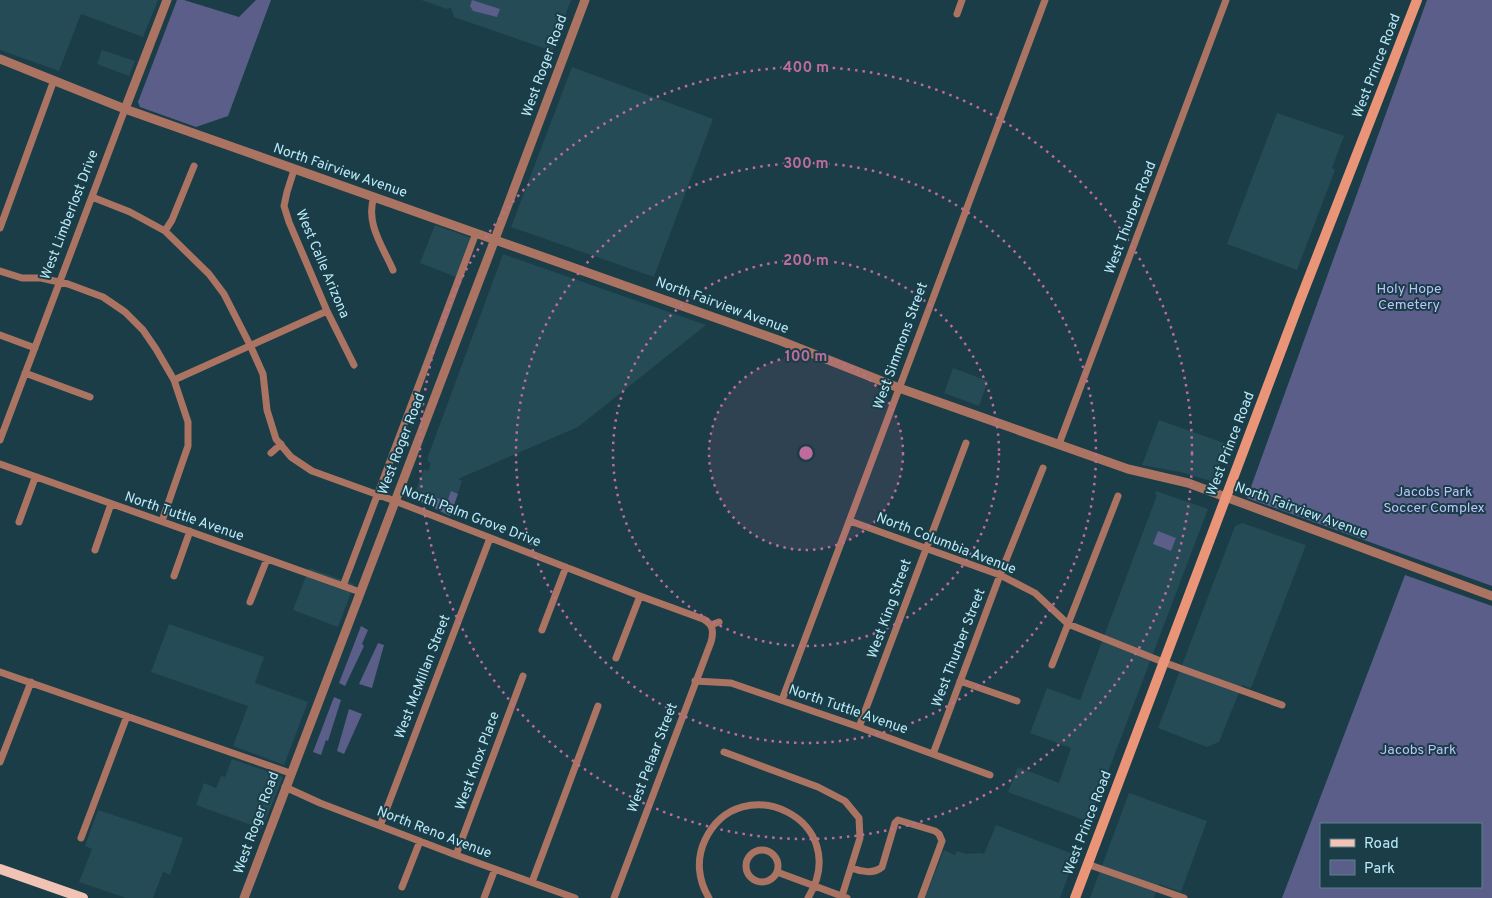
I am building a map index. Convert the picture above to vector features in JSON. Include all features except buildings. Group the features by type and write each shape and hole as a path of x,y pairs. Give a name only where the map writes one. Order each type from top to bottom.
{"main road":[{"name":"West Prince Road","path":"1074,898 1417,0"},
{"path":"0,869 83,898"}],"street":[{"name":"West Limberlost Drive","path":"0,440 167,0"},
{"name":"West Roger Road","path":"244,898 585,0"},
{"path":"957,14 962,0"},
{"name":"West Simmons Street","path":"782,700 1045,0"},
{"name":"West Thurber Road","path":"1059,444 1226,0"},
{"name":"North Fairview Avenue","path":"0,59 125,109 781,341 898,388 1128,469 1188,483 1492,596"},
{"path":"0,228 54,80"},
{"path":"165,231 172,220 194,166"},
{"name":"West Calle Arizona","path":"294,170 284,206 327,311 354,364"},
{"name":"North Palm Grove Drive","path":"92,197 130,212 165,231 202,267 224,294 263,374 266,410 276,439 291,457 312,471 395,501 640,596 703,618 712,626"},
{"path":"374,198 371,206 371,218 393,270"},
{"name":"West Roger Road","path":"343,586 476,233"},
{"path":"0,271 22,278 41,278 68,284 103,297 125,312 143,330 156,349 174,380 188,422 188,446 162,521"},
{"path":"174,380 327,311"},
{"path":"0,335 35,348"},
{"path":"25,374 90,398"},
{"name":"West King Street","path":"860,727 966,443"},
{"path":"271,453 281,444"},
{"name":"North Tuttle Avenue","path":"0,464 34,478 162,521 360,592"},
{"name":"West Thurber Street","path":"933,754 1000,575 1043,468"},
{"path":"19,522 34,478"},
{"path":"1052,665 1118,496"},
{"path":"95,550 111,504"},
{"name":"North Columbia Avenue","path":"850,521 1000,575 1035,593 1068,624 1163,662 1282,705"},
{"path":"174,576 190,531"},
{"name":"West McMillan Street","path":"380,826 490,538"},
{"path":"250,602 267,559"},
{"path":"542,630 566,567"},
{"path":"616,658 640,596"},
{"path":"712,626 719,622"},
{"name":"West Pelaar Street","path":"614,898 712,636 712,626"},
{"path":"0,672 290,773"},
{"name":"West Knox Place","path":"456,855 523,676"},
{"name":"North Tuttle Avenue","path":"695,681 731,683 860,727 990,775"},
{"path":"960,681 1017,701"},
{"path":"0,762 31,682"},
{"path":"532,882 598,706"},
{"path":"81,838 127,716"},
{"path":"724,752 818,787 845,800 859,818 860,838 845,897 777,872"},
{"name":"North Reno Avenue","path":"285,788 456,855 575,898"},
{"path":"709,898 701,882 699,868 701,847 709,830 722,816 738,808 758,804 773,806 791,813 803,822 810,832 818,849 819,867 815,885 808,898"},
{"path":"852,868 872,872 882,867 895,823 898,820 935,831 939,834 942,841 921,898"},
{"path":"402,887 420,841"},
{"path":"768,851 775,857 778,867 777,872 767,882 758,882 747,874 747,860 753,852 768,851"},
{"path":"1087,864 1182,898"},
{"path":"484,898 495,869"}],"shaded area":[{"path":"0,0 158,0 143,37 81,14 59,71 0,50"},
{"path":"421,0 571,0 552,51 454,17 451,8 447,9"},
{"path":"102,50 135,61 129,76 97,64"},
{"path":"572,67 713,119 654,277 511,227"},
{"path":"1277,113 1344,136 1332,168 1335,170 1297,270 1227,244"},
{"path":"435,225 471,238 456,277 420,263"},
{"path":"503,254 706,325 578,427 458,479 462,481 450,516 436,508 412,500 424,469 428,471 431,463 427,459"},
{"path":"953,368 988,381 979,406 944,393"},
{"path":"1159,420 1227,444 1214,482 1180,472 1142,465"},
{"path":"1156,491 1208,509 1089,822 1008,792 1018,767 1059,783 1071,748 1030,733 1047,688 1080,700 1157,495 1155,494"},
{"path":"1242,523 1306,545 1251,688 1242,685 1219,742 1207,747 1158,728 1235,526"},
{"path":"309,568 354,584 338,627 293,610"},
{"path":"169,624 264,657 255,683 308,702 284,765 233,746 248,706 151,672"},
{"path":"232,759 283,777 262,829 196,805 204,783 216,788 221,776 225,777"},
{"path":"1129,793 1207,821 1181,892 1159,884 1154,898 1090,898"},
{"path":"98,810 183,838 170,875 163,872 153,898 126,898 79,882 92,849 85,846"},
{"path":"996,825 1076,855 1060,898 925,898 944,850 955,855 957,851 966,854 984,854"}],"green space":[{"path":"177,0 184,0 239,17 256,0 271,0 228,116 196,127 140,107 138,102"},
{"path":"472,0 500,9 497,17 473,11 470,6"},
{"name":"Holy Hope Cemetery","path":"1427,0 1492,0 1492,586 1247,498"},
{"path":"451,491 458,494 450,516 428,505 432,496 447,502"},
{"path":"1158,531 1176,538 1171,551 1153,544"},
{"name":"Jacobs Park","path":"1405,575 1492,606 1492,898 1282,898"},
{"path":"361,626 368,630 362,644 364,646 345,686 339,683"},
{"path":"378,643 384,645 372,688 359,684"},
{"path":"334,697 341,700 328,741 326,740 321,755 313,752"},
{"path":"349,709 362,714 344,754 337,751"}],"park label":[{"name":"Jacobs Park Soccer Complex","path":"1434,500"}]}
